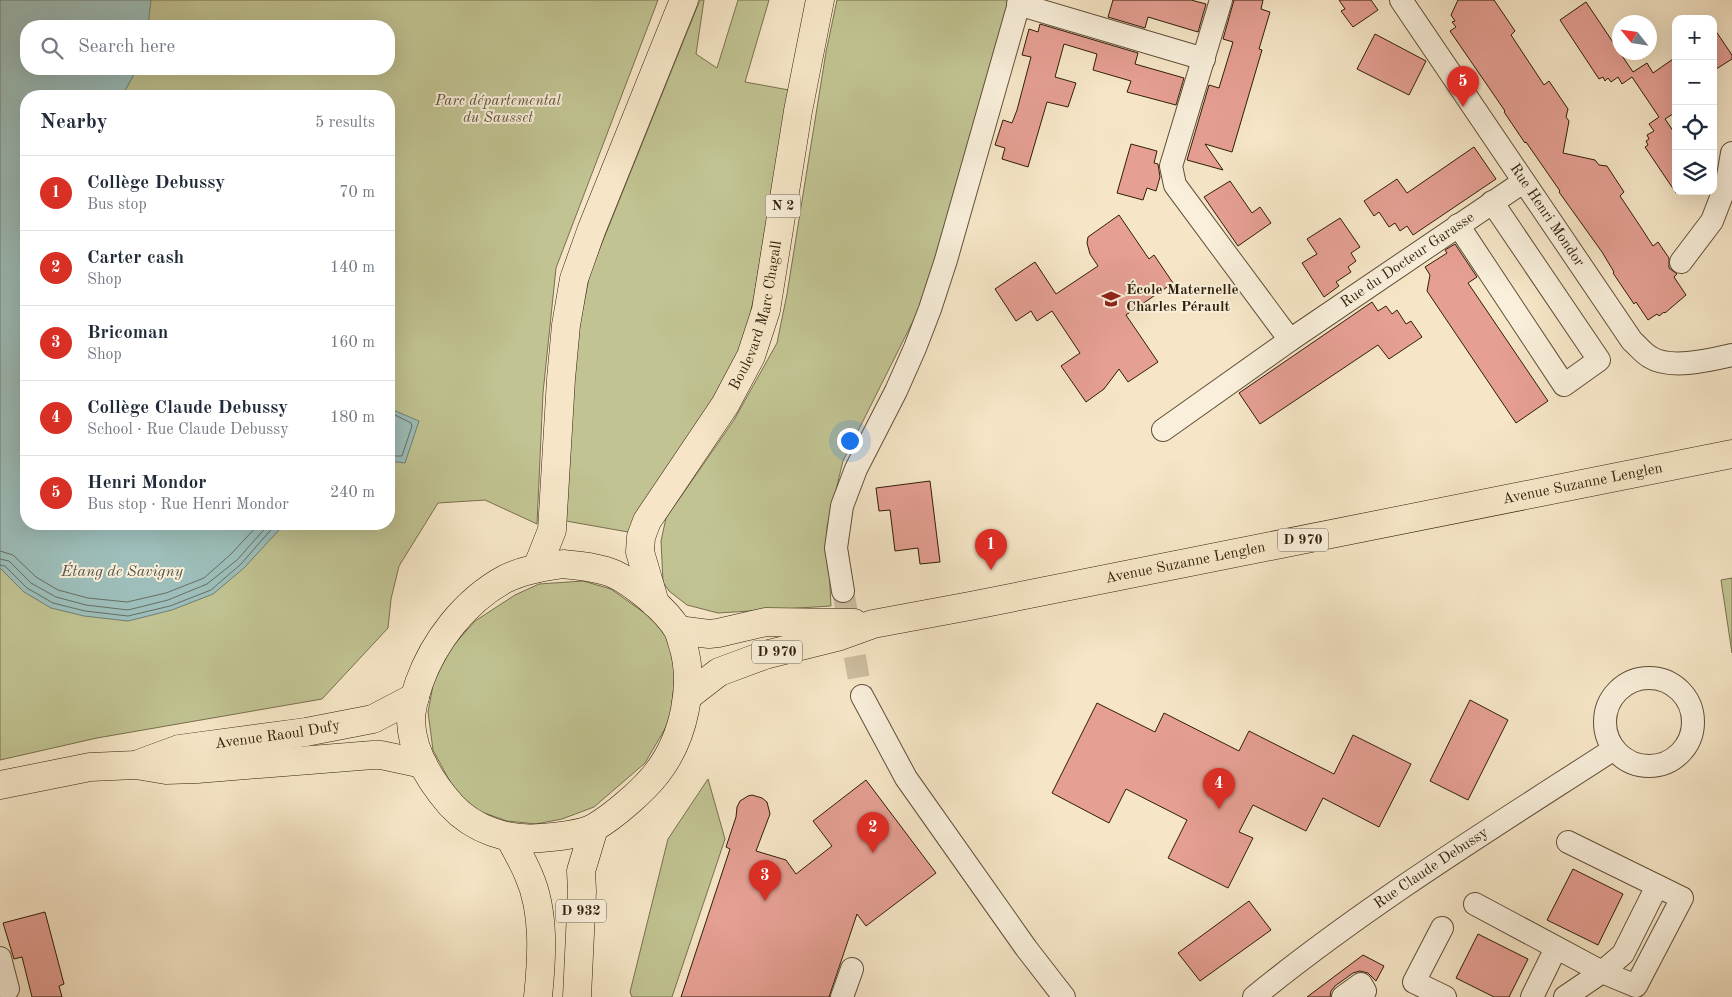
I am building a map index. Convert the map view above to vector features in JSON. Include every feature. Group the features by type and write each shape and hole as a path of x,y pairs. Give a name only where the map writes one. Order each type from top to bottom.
{"main road":[{"path":"537,568 552,530 565,334 574,279 591,231 684,0"},
{"name":"Boulevard Marc Chagall","path":"655,603 640,552 641,537 647,521 725,405 751,356 766,310 798,111 820,0"},
{"name":"Avenue Suzanne Lenglen","path":"688,696 709,678 728,668 765,655 837,637 873,624 1732,454"},
{"path":"563,564 612,573 634,586 655,603 678,630 687,658 688,696 684,715 674,743 657,773 628,802 594,828 558,837 510,838 475,824 454,808 436,787 423,764 411,720 414,697 426,665 443,636 469,604 504,580 537,568 563,564"},
{"name":"Avenue Suzanne Lenglen","path":"678,630 718,634 766,622 873,624"},
{"name":"Avenue Raoul Dufy","path":"136,765 179,749 306,732 373,719 414,697"},
{"name":"Avenue Raoul Dufy","path":"0,785 90,767 136,765 166,770 197,769 372,755 381,755 423,764"},
{"name":"D 932","path":"577,997 582,891 580,871 594,828"},
{"name":"D 932","path":"510,838 530,877 539,913 540,972 538,997"}],"street":[{"path":"1221,0 1171,166 1175,185 1290,340"},
{"path":"843,592 836,548 842,506 856,469 904,374 930,309 946,260 1019,2 1204,59"},
{"name":"Rue Henri Mondor","path":"1411,4 1523,182 1632,341 1651,358 1674,364 1695,363 1732,355"},
{"path":"1681,262 1712,221 1730,182 1732,153"},
{"name":"Rue du Docteur Garasse","path":"1163,430 1290,340 1523,182"},
{"path":"1458,225 1564,385 1599,360 1492,202"},
{"path":"862,696 906,778 1026,948 1064,997"},
{"name":"Rue Claude Debussy","path":"1254,997 1342,929 1469,843 1614,749"},
{"path":"1475,904 1602,972 1636,986 1682,898 1568,842"},
{"path":"1565,997 1602,972 1623,954 1657,886"},
{"path":"1442,928 1414,982 1445,997"},
{"path":"1532,997 1556,948"},
{"path":"0,958 6,991"},
{"path":"842,997 852,969"},
{"path":"1344,997 1361,984 1365,991 1362,997"}],"green space":[{"name":"Parc départemental du Sausset","path":"0,0 658,0 556,268 543,393 537,524 485,500 438,503 399,566 391,599 388,628 322,699 97,738 0,760"},
{"path":"700,0 704,0 696,54 717,68 738,0 769,0 745,82 789,90 744,344 712,406 628,532 566,521 575,347 590,273"},
{"path":"837,0 1013,0 922,303 843,461 827,527 831,606 718,613 687,605 669,591 663,582 661,541 666,518 734,420 777,343 787,294 826,52"},
{"path":"1732,578 1732,653 1721,580"},
{"path":"583,581 611,589 653,619 670,642 675,675 670,720 645,763 594,807 562,819 536,824 507,821 479,811 455,791 433,750 428,712 434,680 451,648 475,621 515,595 539,584"},
{"path":"708,779 725,839 672,997 632,997 630,992 668,839"}],"water":[{"name":"Étang de Savigny","path":"0,0 151,0 149,20 20,20 20,75 134,75 125,90 20,90 20,530 279,530 244,568 213,594 172,610 128,621 84,616 51,608 24,592 0,568"},
{"path":"395,411 419,421 405,463 395,462"}],"building":[{"path":"1113,0 1191,0 1206,4 1198,32 1148,17 1145,28 1108,17"},
{"path":"1234,0 1263,0 1261,9 1270,12 1259,49 1262,50 1232,152 1205,144 1223,170 1187,160 1209,85 1219,88 1233,42 1223,39"},
{"path":"1339,0 1371,0 1378,10 1353,27 1341,11 1345,9"},
{"path":"1458,0 1494,0 1515,31 1511,35 1544,85 1549,81 1568,109 1566,117 1569,121 1563,153 1595,160 1599,165 1607,166 1624,192 1620,196 1653,246 1658,242 1669,258 1669,268 1677,274 1674,277 1686,295 1665,313 1659,316 1657,314 1648,320 1636,302 1634,304 1613,273 1602,252 1525,143 1450,31 1456,27 1452,22 1455,21 1451,15"},
{"path":"1586,2 1612,41 1612,60 1625,60 1633,72 1647,63 1653,73 1672,60 1672,115 1665,119 1672,129 1672,187 1645,147 1648,145 1646,141 1649,139 1647,135 1654,131 1649,124 1659,117 1632,77 1622,84 1618,77 1611,82 1608,78 1605,81 1603,77 1599,79 1560,20"},
{"path":"1040,24 1138,53 1135,64 1184,78 1176,105 1127,92 1131,81 1093,70 1097,54 1064,44 1055,77 1076,83 1068,107 1047,102 1028,167 1002,159 1005,148 995,145 1003,120 1012,123 1017,110 1031,57 1022,55 1029,29 1038,32"},
{"path":"1717,33 1732,55 1732,59 1717,68"},
{"path":"1375,34 1426,61 1409,95 1357,69"},
{"path":"1131,144 1157,151 1154,163 1158,164 1160,177 1156,191 1147,188 1143,200 1117,193"},
{"path":"1474,147 1496,179 1413,235 1407,226 1400,231 1395,223 1389,227 1379,212 1374,216 1364,201 1397,179 1407,193"},
{"path":"1230,181 1252,213 1260,207 1271,223 1238,246 1204,197"},
{"path":"1119,215 1149,259 1154,255 1173,283 1126,315 1158,362 1128,382 1119,369 1104,389 1086,402 1061,366 1080,353 1052,311 1037,321 1031,311 1016,321 995,289 1035,262 1056,294 1098,266 1090,254 1087,243 1088,237"},
{"path":"1340,218 1360,247 1351,253 1356,261 1348,267 1351,272 1336,282 1339,286 1324,297 1302,263 1317,254 1307,239"},
{"path":"1455,244 1477,277 1468,283 1548,401 1516,423 1427,291 1430,275 1425,267 1447,253 1445,250"},
{"path":"1372,302 1378,311 1386,306 1392,314 1397,310 1406,324 1411,321 1422,337 1389,359 1378,345 1260,424 1239,393"},
{"path":"930,481 940,562 920,564 918,548 895,551 890,510 879,511 876,488"},
{"path":"1470,700 1508,720 1468,800 1430,781"},
{"path":"1097,703 1155,732 1164,713 1239,751 1249,731 1334,774 1353,735 1411,764 1379,827 1323,798 1306,831 1253,805 1239,832 1253,838 1228,888 1168,858 1187,820 1126,789 1109,823 1052,793"},
{"path":"866,780 936,873 866,926 857,914 829,997 681,997 730,849 726,847 740,801 752,795 762,798 767,802 770,814 756,851 786,860 796,874 832,846 813,821"},
{"path":"1573,869 1623,894 1598,945 1547,920"},
{"path":"1249,901 1271,930 1200,981 1178,953"},
{"path":"45,912 64,984 59,986 62,997 32,997 22,957 14,959 3,923"},
{"path":"1478,934 1528,959 1509,997 1494,997 1456,978"},
{"path":"1363,955 1384,966 1376,981 1368,973 1360,971 1353,973 1335,986 1331,991 1330,997 1307,997"}],"tunnel":[{"path":"843,591 862,696"}],"place":[{"name":"Henri Mondor","path":"1463,107"},
{"name":"École Maternelle Charles Pérault","path":"1111,299"},
{"name":"Collège Debussy","path":"991,570"},
{"name":"Collège Claude Debussy","path":"1219,809"},
{"name":"Carter cash","path":"873,853"},
{"name":"Bricoman","path":"765,901"}]}
